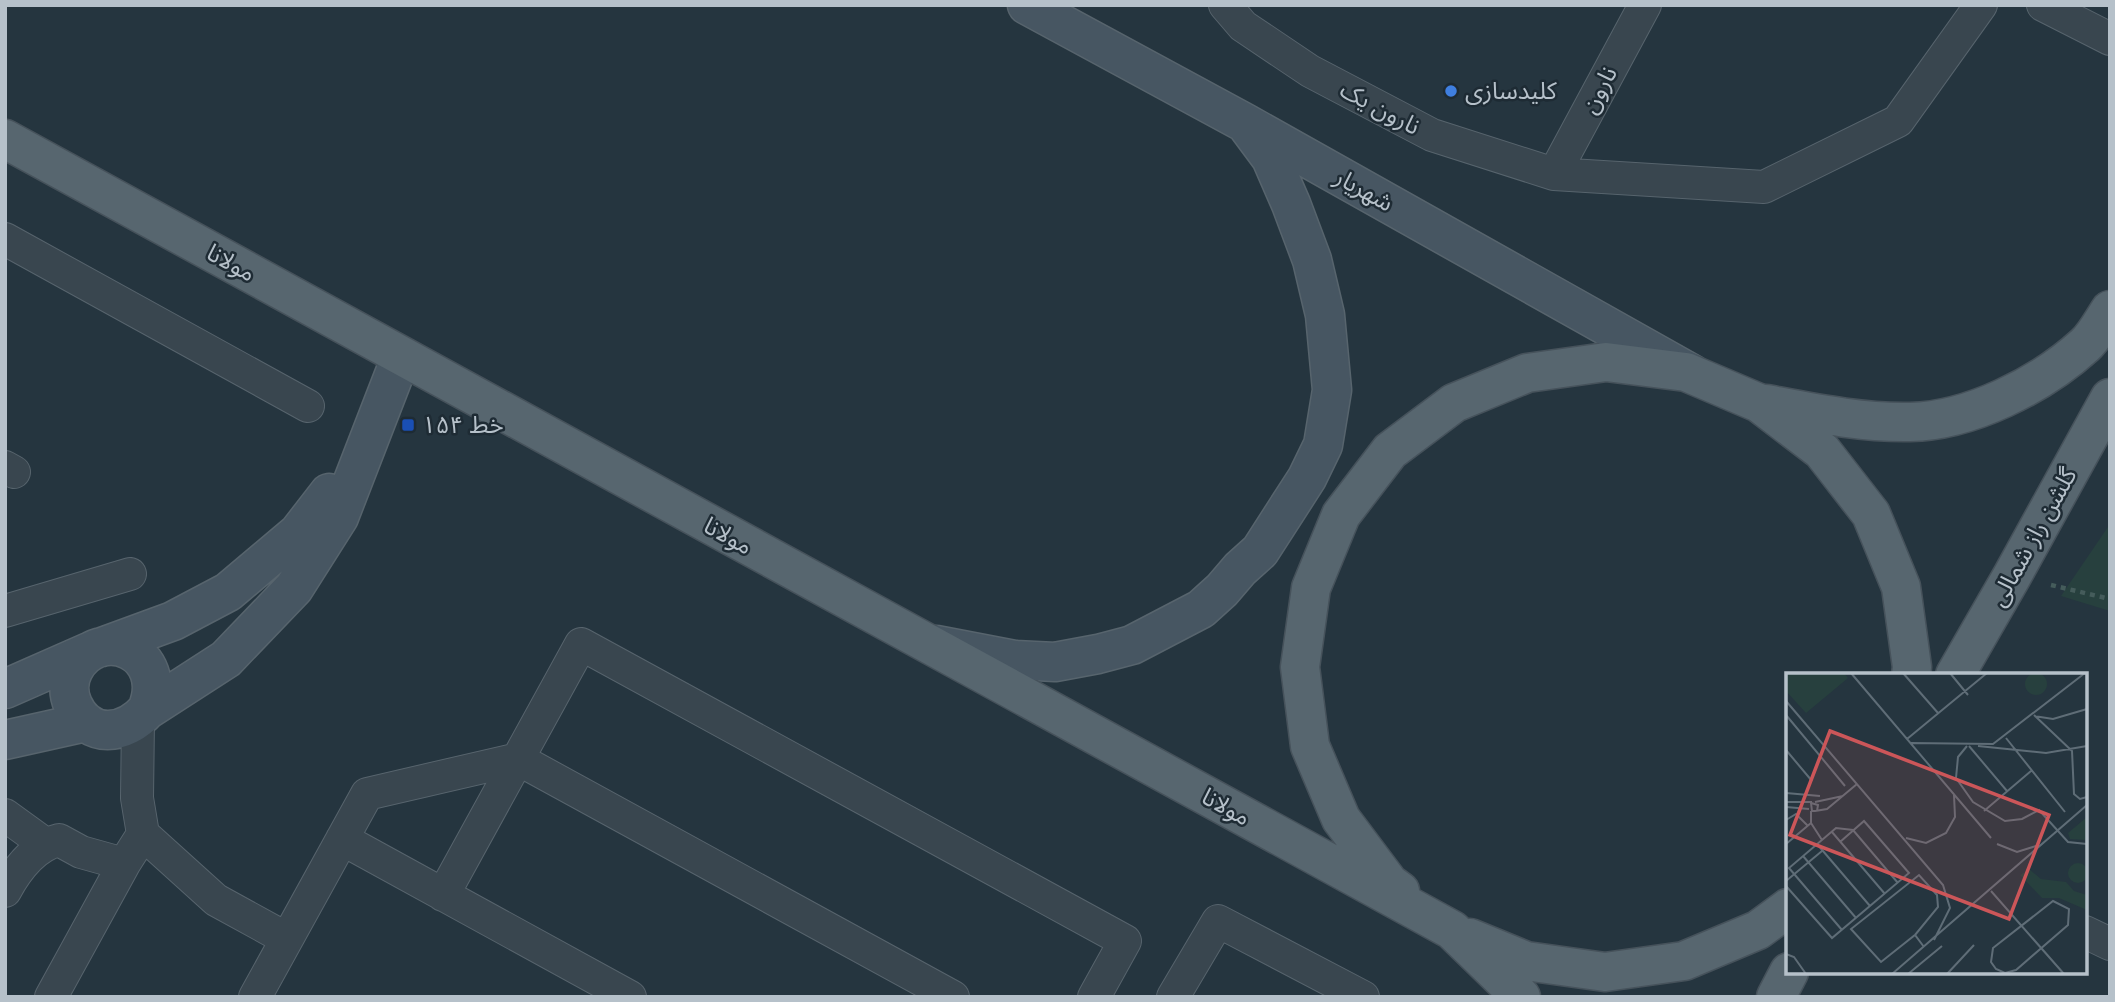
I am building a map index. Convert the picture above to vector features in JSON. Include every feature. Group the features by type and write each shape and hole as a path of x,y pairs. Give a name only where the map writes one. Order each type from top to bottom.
{"main road":[{"name":"شهریار","path":"1027,5 1245,123 1700,378"},
{"path":"927,644 1015,660 1055,662 1132,645 1202,608 1260,551 1295,499 1323,445 1329,414 1332,390 1325,315 1312,260 1291,204 1270,158 1245,123"},
{"name":"مولانا","path":"5,139 1452,930"},
{"path":"1521,997 1452,930 1389,883 1341,819 1310,746 1300,667 1311,588 1341,515 1390,451 1454,403 1527,373 1606,362 1686,372 1759,403 1856,420 1913,422 1970,413 2032,384 2087,344 2110,310"},
{"path":"142,715 152,697 153,682 141,657 115,646 95,649 79,661 69,686 70,699 76,712 92,725 111,730 126,728 226,660 294,588 339,517 401,357"},
{"name":"گلشن راز شمالی","path":"1956,673 2110,398"},
{"path":"1759,403 1822,451 1871,514 1901,587 1911,673"},
{"path":"5,689 95,649 173,621 228,592 298,533 367,444"},
{"path":"5,740 92,725"},
{"path":"1452,930 1526,961 1605,972 1684,961 1758,930 1786,909"},
{"path":"1776,997 1788,974"}],"street":[{"name":"نارون یک","path":"1225,5 1243,26 1310,71 1432,135 1553,174 1764,187 1898,121 1981,5"},
{"name":"نارون","path":"1553,174 1645,5"},
{"path":"2043,5 2110,38"},
{"path":"5,239 308,406"},
{"path":"5,611 130,574"},
{"path":"443,895 581,644 1125,941 1094,997"},
{"path":"142,715 137,797 143,834 216,900 287,939"},
{"path":"92,725 111,749 137,797"},
{"path":"260,995 287,939 367,794 518,759 953,997"},
{"path":"5,816 45,844"},
{"path":"51,997 143,834"},
{"path":"342,839 630,997"},
{"path":"5,891 15,873 45,844 59,840 81,852 124,864"},
{"path":"1173,997 1218,921 1363,997"},
{"path":"2087,933 2110,944"}],"path":[{"path":"2012,576 2110,599"}],"green space":[{"path":"2110,524 2110,611 2061,596"}],"place":[{"name":"کلیدسازی","path":"1451,91"},
{"name":"خط ۱۵۴","path":"408,425"}]}
